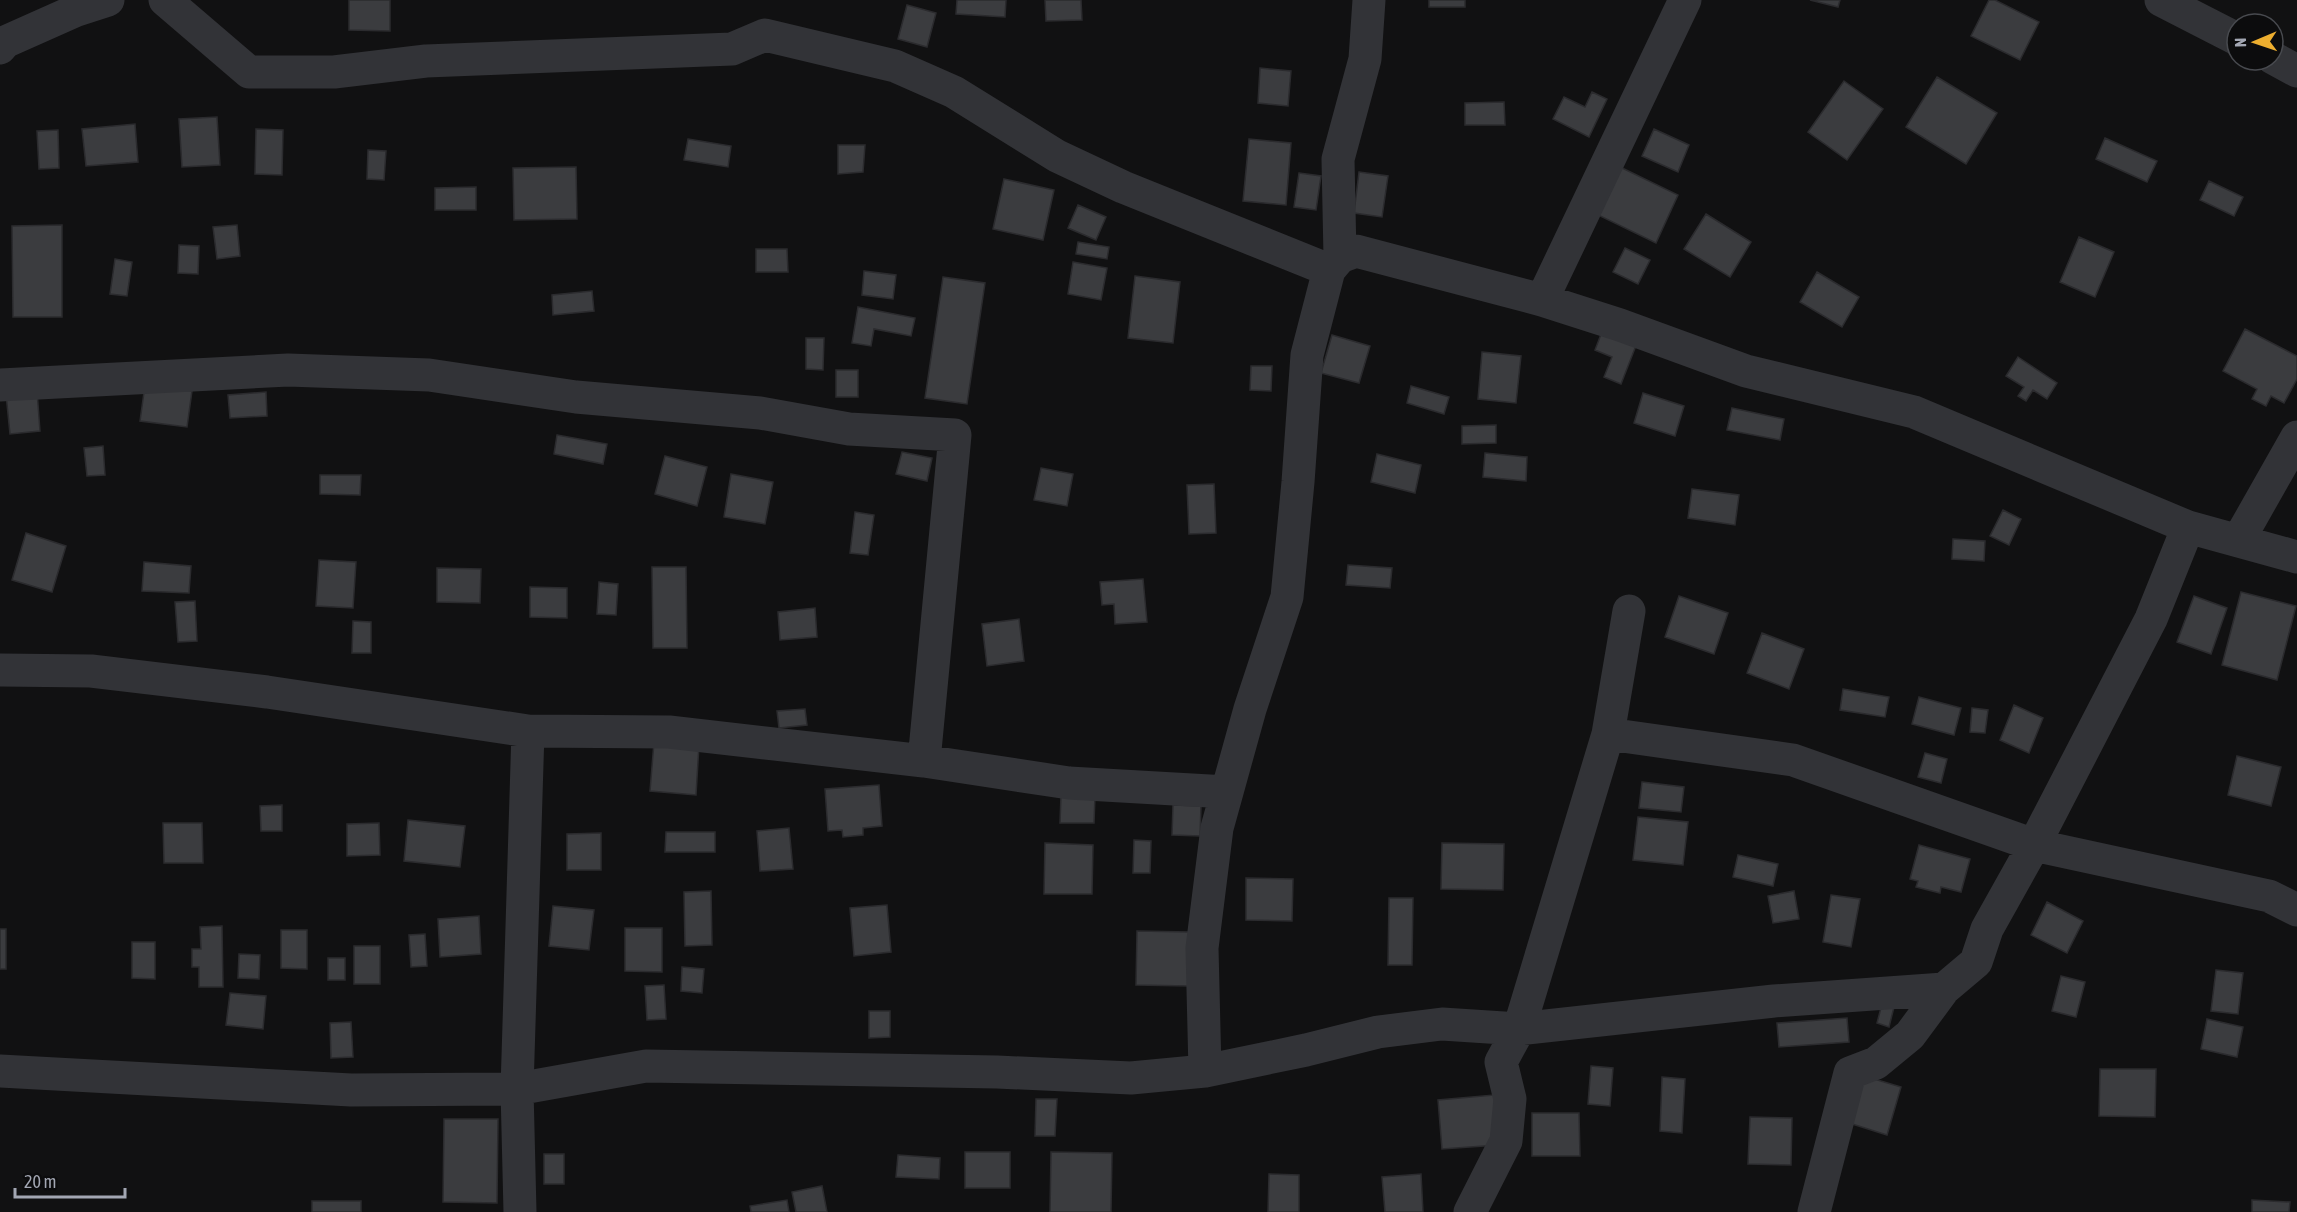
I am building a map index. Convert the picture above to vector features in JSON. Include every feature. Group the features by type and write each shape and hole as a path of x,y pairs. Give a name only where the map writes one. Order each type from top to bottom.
{"street":[{"path":"0,48 5,42 77,10 108,0"},
{"path":"165,0 249,72 334,72 426,61 732,49 765,35 829,49 895,66 954,92 1057,156 1124,187 1335,264"},
{"path":"1205,1071 1202,948 1217,828 1250,709 1287,597 1307,355 1335,264 1338,159 1365,59 1370,0"},
{"path":"1542,300 1684,0"},
{"path":"2161,0 2225,33"},
{"path":"1335,264 1356,251 1542,300 1746,370 1914,412 2188,527 2297,557"},
{"path":"0,385 288,370 429,375 576,397 760,413 849,429 956,435 924,761"},
{"path":"2238,541 2297,437"},
{"path":"1814,1212 1850,1073 1876,1064 1910,1035 1944,989 1976,962 1987,929 2034,845 2151,619 2188,527"},
{"path":"1470,1212 1506,1141 1510,1099 1501,1062 1519,1029 1608,734 1629,611"},
{"path":"0,670 91,671 267,692 528,731 669,732 924,761 1069,783 1227,792"},
{"path":"520,1212 517,1089 528,731"},
{"path":"1608,734 1793,760 2034,845 2269,897 2297,910"},
{"path":"0,1071 351,1090 517,1089 646,1066 997,1072 1131,1078 1205,1071 1389,1031 1442,1024 1519,1029 1773,1001 1944,989"}],"building":[{"path":"349,0 390,0 390,31 349,30"},
{"path":"957,0 1006,0 1005,17 956,14"},
{"path":"1045,0 1081,0 1082,20 1046,21"},
{"path":"1429,0 1465,0 1465,7 1429,7"},
{"path":"1810,0 1840,0 1838,7"},
{"path":"1989,0 1995,0 2039,22 2020,60 1971,36"},
{"path":"907,5 936,13 927,47 898,39"},
{"path":"1260,68 1291,71 1288,106 1258,103"},
{"path":"1937,77 1997,113 1966,164 1906,127"},
{"path":"1844,81 1883,109 1847,160 1808,132"},
{"path":"1592,92 1607,99 1589,137 1553,119 1564,97 1585,107"},
{"path":"1504,102 1505,125 1465,125 1465,103"},
{"path":"217,117 220,165 182,167 179,119"},
{"path":"135,124 138,162 86,166 82,129"},
{"path":"256,129 283,130 282,175 255,174"},
{"path":"1654,129 1689,145 1678,172 1642,156"},
{"path":"58,130 59,168 39,169 37,131"},
{"path":"2105,138 2157,161 2147,182 2096,159"},
{"path":"688,139 731,146 728,167 684,160"},
{"path":"1249,139 1291,143 1286,205 1243,201"},
{"path":"838,145 865,145 863,172 838,174"},
{"path":"368,150 386,151 384,180 367,179"},
{"path":"1618,166 1678,195 1656,243 1596,214"},
{"path":"576,167 577,219 514,220 513,168"},
{"path":"1359,172 1388,176 1382,217 1354,213"},
{"path":"1299,173 1321,176 1316,210 1294,207"},
{"path":"1004,179 1054,190 1043,240 993,229"},
{"path":"2209,181 2243,197 2234,216 2200,200"},
{"path":"476,187 476,210 435,210 435,188"},
{"path":"1078,205 1106,217 1096,240 1068,228"},
{"path":"1706,214 1751,242 1730,277 1684,249"},
{"path":"62,225 62,317 13,317 12,226"},
{"path":"237,225 240,256 217,259 213,227"},
{"path":"2079,237 2114,252 2095,297 2060,282"},
{"path":"1078,242 1109,247 1107,259 1076,254"},
{"path":"179,245 199,246 198,274 178,273"},
{"path":"1625,248 1650,260 1638,284 1613,272"},
{"path":"756,249 787,249 788,272 756,272"},
{"path":"115,259 132,262 127,296 110,294"},
{"path":"1073,262 1107,268 1101,300 1068,294"},
{"path":"864,271 896,275 893,299 862,295"},
{"path":"1817,272 1859,297 1842,327 1800,302"},
{"path":"1135,276 1180,282 1173,343 1128,338"},
{"path":"943,277 985,283 967,404 925,398"},
{"path":"592,291 594,311 553,315 552,295"},
{"path":"858,307 915,318 911,336 874,329 871,346 852,343"},
{"path":"1603,329 1637,343 1621,384 1604,377 1612,357 1595,350"},
{"path":"2245,329 2297,356 2297,379 2284,403 2271,396 2266,406 2252,399 2257,389 2223,371"},
{"path":"1332,335 1370,346 1359,383 1321,373"},
{"path":"806,338 824,338 823,370 806,369"},
{"path":"1482,352 1521,356 1516,403 1478,399"},
{"path":"2018,357 2057,383 2047,399 2033,390 2026,401 2018,396 2024,387 2006,376"},
{"path":"1251,366 1272,366 1271,391 1250,390"},
{"path":"836,370 858,370 858,397 836,397"},
{"path":"145,385 192,391 187,427 140,421"},
{"path":"1411,386 1449,397 1444,414 1407,403"},
{"path":"37,391 40,431 10,434 6,394"},
{"path":"266,392 267,416 230,418 228,395"},
{"path":"1643,393 1684,406 1675,436 1634,423"},
{"path":"1732,408 1784,419 1780,440 1727,430"},
{"path":"1496,425 1496,443 1462,444 1462,426"},
{"path":"557,435 607,444 603,464 554,454"},
{"path":"103,446 105,475 87,476 84,448"},
{"path":"902,452 932,458 927,481 896,474"},
{"path":"1485,453 1527,457 1526,481 1483,477"},
{"path":"1377,454 1421,465 1415,493 1371,482"},
{"path":"665,456 707,467 697,506 655,494"},
{"path":"1041,468 1073,474 1067,506 1034,500"},
{"path":"731,474 773,482 765,524 724,517"},
{"path":"320,475 361,475 360,495 320,494"},
{"path":"1214,484 1216,533 1189,534 1187,485"},
{"path":"1692,489 1739,495 1735,525 1688,518"},
{"path":"2003,510 2021,519 2009,545 1990,536"},
{"path":"855,512 874,515 868,555 850,553"},
{"path":"26,533 66,546 52,592 12,580"},
{"path":"1953,539 1985,541 1984,561 1952,559"},
{"path":"319,560 356,562 353,608 316,606"},
{"path":"144,562 191,566 189,593 142,591"},
{"path":"1348,565 1392,568 1390,588 1346,585"},
{"path":"652,567 686,567 687,648 653,648"},
{"path":"437,568 481,569 480,603 437,602"},
{"path":"1143,579 1147,622 1115,624 1114,604 1102,605 1100,582"},
{"path":"599,582 618,584 616,615 597,614"},
{"path":"530,587 567,588 567,618 530,617"},
{"path":"2241,592 2296,606 2277,680 2222,665"},
{"path":"1679,596 1728,613 1714,654 1665,637"},
{"path":"2194,596 2227,608 2211,654 2177,642"},
{"path":"195,601 197,641 178,642 175,602"},
{"path":"815,608 817,637 780,640 778,612"},
{"path":"1019,619 1024,661 987,666 982,624"},
{"path":"353,621 371,622 371,653 352,653"},
{"path":"1762,633 1804,649 1789,689 1747,673"},
{"path":"1843,689 1889,697 1885,717 1840,710"},
{"path":"1919,697 1961,708 1954,735 1912,724"},
{"path":"2014,705 2043,718 2029,753 2000,740"},
{"path":"1972,708 1988,710 1985,733 1970,732"},
{"path":"805,709 807,725 779,728 777,711"},
{"path":"654,742 699,745 696,795 650,791"},
{"path":"1925,753 1947,759 1941,783 1918,777"},
{"path":"2237,756 2281,767 2271,806 2228,795"},
{"path":"1642,782 1684,787 1681,812 1639,808"},
{"path":"879,785 882,826 863,828 863,835 843,837 842,830 828,831 825,789"},
{"path":"1061,795 1095,796 1094,823 1060,823"},
{"path":"282,805 282,831 261,831 260,806"},
{"path":"1173,805 1201,806 1200,836 1172,835"},
{"path":"1638,817 1688,822 1683,865 1633,860"},
{"path":"408,820 465,826 460,867 404,861"},
{"path":"163,823 202,823 203,863 164,863"},
{"path":"379,823 380,855 347,856 347,824"},
{"path":"789,828 793,869 760,871 757,831"},
{"path":"666,832 715,832 715,852 665,852"},
{"path":"601,833 601,870 567,870 567,834"},
{"path":"1134,840 1151,841 1150,873 1133,873"},
{"path":"1045,843 1093,845 1092,894 1044,894"},
{"path":"1442,843 1504,844 1503,890 1441,889"},
{"path":"1919,845 1970,859 1961,892 1941,887 1940,893 1916,887 1918,881 1910,879"},
{"path":"1738,855 1778,864 1773,886 1733,877"},
{"path":"1246,878 1293,879 1292,921 1246,920"},
{"path":"711,891 712,945 685,946 684,892"},
{"path":"1794,891 1799,919 1773,923 1768,896"},
{"path":"1831,895 1860,899 1851,947 1823,942"},
{"path":"1389,898 1413,898 1412,965 1388,965"},
{"path":"2047,902 2083,921 2067,953 2031,935"},
{"path":"887,905 891,952 854,956 850,908"},
{"path":"553,906 594,910 589,950 549,946"},
{"path":"479,916 481,954 440,957 438,919"},
{"path":"222,926 223,987 199,987 199,967 192,967 192,949 201,949 200,927"},
{"path":"625,928 662,928 662,972 625,971"},
{"path":"0,929 6,929 6,969 0,969"},
{"path":"281,930 307,930 307,969 281,968"},
{"path":"1137,931 1190,932 1189,986 1136,985"},
{"path":"425,934 427,966 411,967 409,935"},
{"path":"132,942 155,942 155,979 132,978"},
{"path":"354,946 380,946 380,984 354,984"},
{"path":"239,954 260,955 259,979 238,978"},
{"path":"328,958 345,958 345,980 328,980"},
{"path":"682,967 704,969 702,993 681,991"},
{"path":"2216,970 2243,973 2238,1014 2211,1011"},
{"path":"2061,976 2085,982 2076,1017 2052,1011"},
{"path":"664,985 666,1019 647,1020 645,986"},
{"path":"230,993 266,996 263,1029 226,1025"},
{"path":"1882,1004 1894,1007 1889,1027 1877,1023"},
{"path":"869,1011 890,1011 890,1037 869,1038"},
{"path":"1847,1018 1849,1042 1779,1047 1777,1023"},
{"path":"2207,1019 2243,1027 2237,1057 2201,1049"},
{"path":"351,1022 353,1057 331,1058 330,1023"},
{"path":"1591,1066 1613,1068 1610,1106 1588,1104"},
{"path":"2100,1069 2156,1069 2155,1117 2099,1116"},
{"path":"1864,1076 1901,1087 1887,1135 1849,1123"},
{"path":"1662,1077 1685,1079 1682,1133 1660,1131"},
{"path":"1494,1095 1498,1145 1442,1149 1438,1100"},
{"path":"1036,1099 1057,1099 1055,1136 1035,1136"},
{"path":"1532,1113 1579,1113 1580,1156 1532,1156"},
{"path":"1750,1117 1792,1118 1791,1165 1748,1164"},
{"path":"444,1119 498,1119 497,1203 443,1202"},
{"path":"965,1152 1010,1152 1010,1188 965,1188"},
{"path":"1051,1152 1112,1153 1111,1212 1050,1212"},
{"path":"544,1154 564,1154 564,1184 544,1184"},
{"path":"898,1155 940,1158 939,1179 896,1177"},
{"path":"1269,1174 1299,1175 1299,1212 1268,1212"},
{"path":"1421,1174 1423,1212 1385,1212 1382,1177"},
{"path":"822,1186 827,1212 796,1212 792,1192"},
{"path":"787,1200 789,1212 751,1212 750,1206"},
{"path":"2252,1200 2290,1202 2289,1212 2252,1212"},
{"path":"312,1201 361,1201 361,1212 312,1212"}]}
